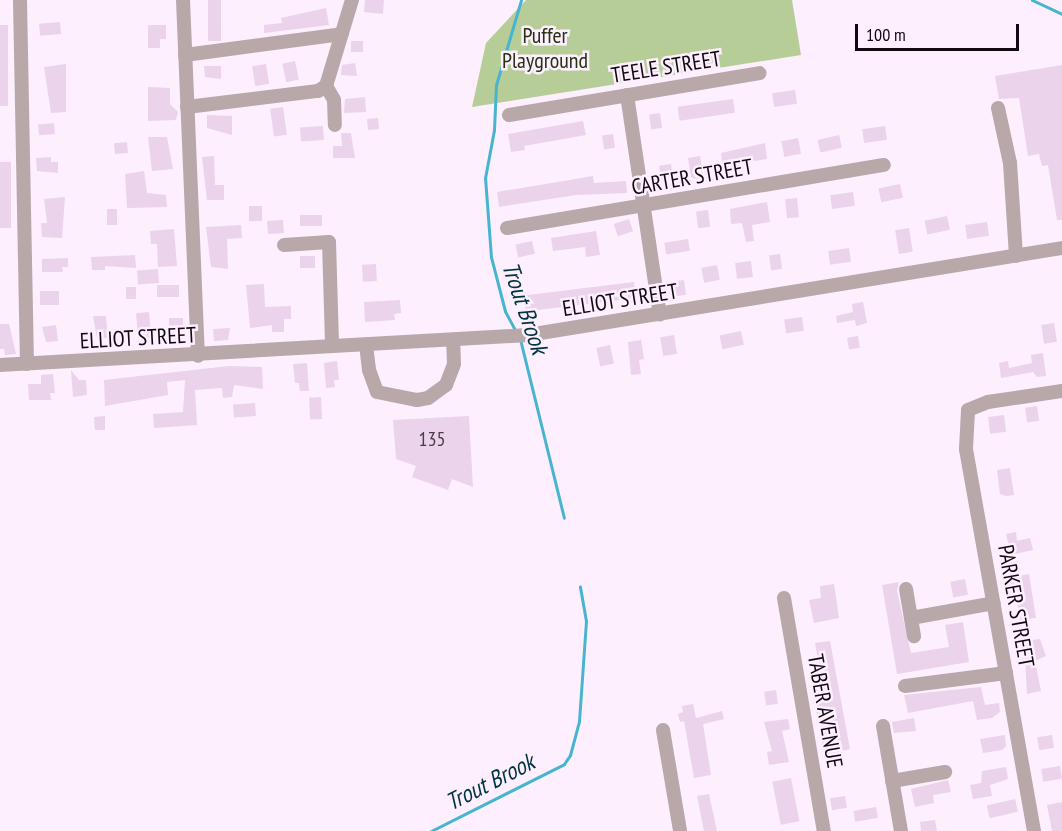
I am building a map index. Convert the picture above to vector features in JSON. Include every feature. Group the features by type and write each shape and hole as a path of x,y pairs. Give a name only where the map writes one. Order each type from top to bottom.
{"street":[{"path":"20,0 27,364"},
{"path":"183,0 198,356"},
{"path":"187,107 318,91 326,86 352,0"},
{"path":"185,56 342,34"},
{"name":"TEELE STREET","path":"509,114 759,74"},
{"path":"326,86 334,100 335,125"},
{"path":"627,95 660,315"},
{"path":"998,108 1010,163 1016,256"},
{"name":"CARTER STREET","path":"507,228 644,207 884,165"},
{"path":"284,245 329,242 332,346"},
{"name":"ELLIOT STREET","path":"0,365 198,356 528,335 1062,248"},
{"path":"366,345 369,370 377,392 417,400 428,398 446,385 454,364 453,340"},
{"name":"PARKER STREET","path":"1034,831 966,449 968,410 988,402 1062,391"},
{"path":"906,589 914,636"},
{"name":"TABER AVENUE","path":"784,598 824,831"},
{"path":"911,618 994,603"},
{"path":"905,686 1006,673"},
{"path":"883,726 901,831"},
{"path":"663,730 680,831"},
{"path":"892,781 945,772"}],"green space":[{"name":"Puffer Playground","path":"526,0 792,0 801,55 472,107 486,43"}],"building":[{"path":"208,0 221,0 221,41 208,41"},
{"path":"365,0 384,0 383,14 364,12"},
{"path":"326,8 329,25 264,33 264,25 282,23 281,18"},
{"path":"60,22 61,34 40,36 39,24"},
{"path":"0,25 8,25 8,106 0,106"},
{"path":"148,25 166,25 166,39 160,39 160,48 148,48"},
{"path":"351,41 363,41 363,52 351,52"},
{"path":"295,61 299,80 286,82 282,64"},
{"path":"355,63 357,76 341,75 342,65"},
{"path":"66,64 66,112 51,113 44,67"},
{"path":"266,64 269,84 255,86 252,66"},
{"path":"1062,65 1062,220 1057,220 1048,165 1042,166 1039,154 1028,156 1019,98 999,99 995,76"},
{"path":"204,66 221,66 221,79 205,77"},
{"path":"148,87 170,88 170,104 178,112 176,120 148,121"},
{"path":"795,90 797,104 774,107 772,93"},
{"path":"365,97 366,112 344,113 345,99"},
{"path":"733,99 735,113 679,121 678,107"},
{"path":"283,107 287,135 274,137 270,109"},
{"path":"660,113 662,128 651,129 649,115"},
{"path":"207,115 232,116 232,135 207,128"},
{"path":"378,118 379,129 368,130 367,119"},
{"path":"583,121 586,135 524,146 525,150 511,152 508,134"},
{"path":"54,123 55,134 39,135 38,124"},
{"path":"323,126 324,140 301,142 300,128"},
{"path":"885,126 887,140 864,143 862,129"},
{"path":"341,133 351,133 355,158 333,158 333,146 342,146"},
{"path":"613,134 615,148 604,149 602,136"},
{"path":"839,135 842,148 820,153 818,140"},
{"path":"148,137 167,137 173,169 152,171"},
{"path":"798,138 801,154 784,157 781,141"},
{"path":"127,142 128,153 115,154 114,143"},
{"path":"765,143 767,159 736,164 736,169 723,171 721,153"},
{"path":"214,156 215,185 224,185 224,200 207,200 202,157"},
{"path":"700,156 704,178 695,179 691,177 688,158"},
{"path":"51,157 51,162 58,162 58,173 37,171 36,158"},
{"path":"0,162 11,162 11,228 0,228"},
{"path":"671,164 673,178 661,180 659,166"},
{"path":"144,171 147,193 166,195 167,207 127,208 125,174"},
{"path":"593,176 594,183 626,181 627,193 576,195 499,207 497,192"},
{"path":"900,184 903,198 881,202 878,189"},
{"path":"853,192 855,206 832,209 830,195"},
{"path":"65,197 62,238 42,237 41,223 47,223 44,199"},
{"path":"797,198 799,217 787,218 785,199"},
{"path":"767,202 770,222 752,225 754,241 746,242 742,223 731,224 730,209"},
{"path":"249,206 262,206 262,221 249,221"},
{"path":"107,209 117,209 117,225 107,225"},
{"path":"708,210 710,227 698,228 696,211"},
{"path":"300,215 322,215 322,226 300,226"},
{"path":"947,216 950,230 927,234 925,221"},
{"path":"629,219 633,231 618,236 614,224"},
{"path":"283,220 284,233 268,234 267,221"},
{"path":"987,222 989,236 967,239 965,225"},
{"path":"241,225 242,238 227,239 228,269 211,267 206,227"},
{"path":"909,228 913,252 899,254 895,230"},
{"path":"174,229 177,266 158,267 157,244 151,244 150,231"},
{"path":"596,231 600,255 586,257 585,247 553,251 551,238"},
{"path":"688,239 690,251 666,255 664,243"},
{"path":"532,241 535,254 518,257 515,245"},
{"path":"849,248 851,262 830,265 828,251"},
{"path":"780,254 782,269 771,270 769,256"},
{"path":"135,255 136,268 105,266 105,270 92,270 91,257"},
{"path":"300,256 315,256 315,268 300,268"},
{"path":"68,258 68,267 62,267 63,272 42,272 42,259"},
{"path":"751,261 753,277 737,279 735,263"},
{"path":"376,264 377,281 363,282 362,265"},
{"path":"717,265 720,280 704,283 701,268"},
{"path":"158,269 159,283 138,284 137,270"},
{"path":"684,280 686,295 672,297 670,282"},
{"path":"634,282 636,298 526,311 524,296"},
{"path":"264,284 265,307 291,306 291,319 284,319 284,332 272,332 272,325 250,328 246,285"},
{"path":"157,285 179,285 179,297 157,297"},
{"path":"126,287 136,287 136,299 126,299"},
{"path":"40,291 59,291 59,305 40,305"},
{"path":"400,300 401,313 394,314 395,320 365,322 364,302"},
{"path":"863,302 867,323 856,326 855,320 837,323 836,316 853,312 852,304"},
{"path":"149,312 151,337 138,338 136,313"},
{"path":"93,316 106,316 108,338 97,338"},
{"path":"802,317 804,331 786,333 784,320"},
{"path":"169,318 183,318 183,343 169,343"},
{"path":"1054,323 1057,342 1044,344 1041,325"},
{"path":"0,324 9,324 16,354 5,355 4,349 0,349"},
{"path":"56,325 58,341 46,342 42,327"},
{"path":"230,328 228,340 214,341 213,329"},
{"path":"741,331 744,345 722,349 719,336"},
{"path":"674,335 677,354 663,356 660,337"},
{"path":"858,336 860,348 849,350 847,338"},
{"path":"641,340 644,359 639,360 641,374 631,375 628,342"},
{"path":"610,345 614,364 600,366 596,348"},
{"path":"1043,353 1046,376 1037,377 1033,372 1001,378 999,363 1008,361 1009,368 1032,363 1031,355"},
{"path":"337,361 339,380 334,380 335,387 326,388 324,363"},
{"path":"307,363 309,391 300,391 299,383 295,383 293,364"},
{"path":"229,366 262,367 263,389 234,385 232,397 223,398 222,388 195,390 197,425 154,428 153,414 183,412 185,380 167,382 168,395 105,406 104,380"},
{"path":"71,370 79,380 86,380 87,395 73,397"},
{"path":"53,374 55,393 50,393 51,400 29,400 28,384 41,384 41,375"},
{"path":"321,397 322,419 310,420 309,398"},
{"path":"255,403 256,416 234,418 233,405"},
{"path":"1037,406 1039,421 1027,423 1025,408"},
{"path":"1004,415 1006,432 990,434 988,417"},
{"path":"105,416 105,430 95,430 94,417"},
{"path":"469,416 473,487 452,479 448,490 412,477 416,466 396,459 393,420"},
{"path":"1010,468 1014,495 1006,496 1000,494 997,470"},
{"path":"1016,532 1017,541 1030,538 1033,550 1011,555 1006,534"},
{"path":"1029,574 1036,618 1020,620 1015,589 1007,590 1006,579"},
{"path":"965,579 968,595 953,598 950,582"},
{"path":"899,582 897,591 911,653 949,647 945,625 963,622 969,662 897,674 882,585"},
{"path":"834,584 839,618 814,623 809,600 821,598 820,586"},
{"path":"1040,639 1046,656 1035,661 1041,691 1027,694 1024,641"},
{"path":"830,641 850,749 826,755 819,734 828,723 817,714 813,702 825,700 815,643"},
{"path":"981,687 985,705 999,703 1000,712 992,718 977,720 973,701 908,713 904,695"},
{"path":"776,690 778,704 766,706 764,692"},
{"path":"693,704 696,718 722,711 724,719 703,724 711,775 694,778 684,721 680,722 678,714 683,712 682,706"},
{"path":"914,718 916,731 894,733 892,722"},
{"path":"788,719 790,729 782,731 789,762 769,765 767,752 772,751 764,722"},
{"path":"1005,735 1006,746 1002,750 983,753 980,739"},
{"path":"1052,735 1054,748 1039,750 1037,737"},
{"path":"1060,766 1062,779 1043,782 1041,769"},
{"path":"1006,767 1008,779 990,785 992,796 973,799 970,785 981,783 982,771"},
{"path":"791,778 799,821 781,825 772,782"},
{"path":"948,780 951,792 933,795 934,803 915,807 911,789"},
{"path":"709,794 717,831 704,831 697,796"},
{"path":"845,796 847,808 832,810 830,798"},
{"path":"1015,799 1018,812 990,818 987,806"},
{"path":"1062,802 1062,831 1052,831 1047,805"},
{"path":"876,807 878,818 855,822 853,811"},
{"path":"935,820 937,831 921,831 920,822"}],"waterway":[{"name":"Trout Brook","path":"515,330 505,311 491,257 485,178 494,130 496,85 521,0"},
{"path":"1032,0 1062,14"},
{"name":"Trout Brook","path":"520,339 564,518"},
{"name":"Trout Brook","path":"431,831 564,764 570,755 579,721 586,621 580,587"}]}
